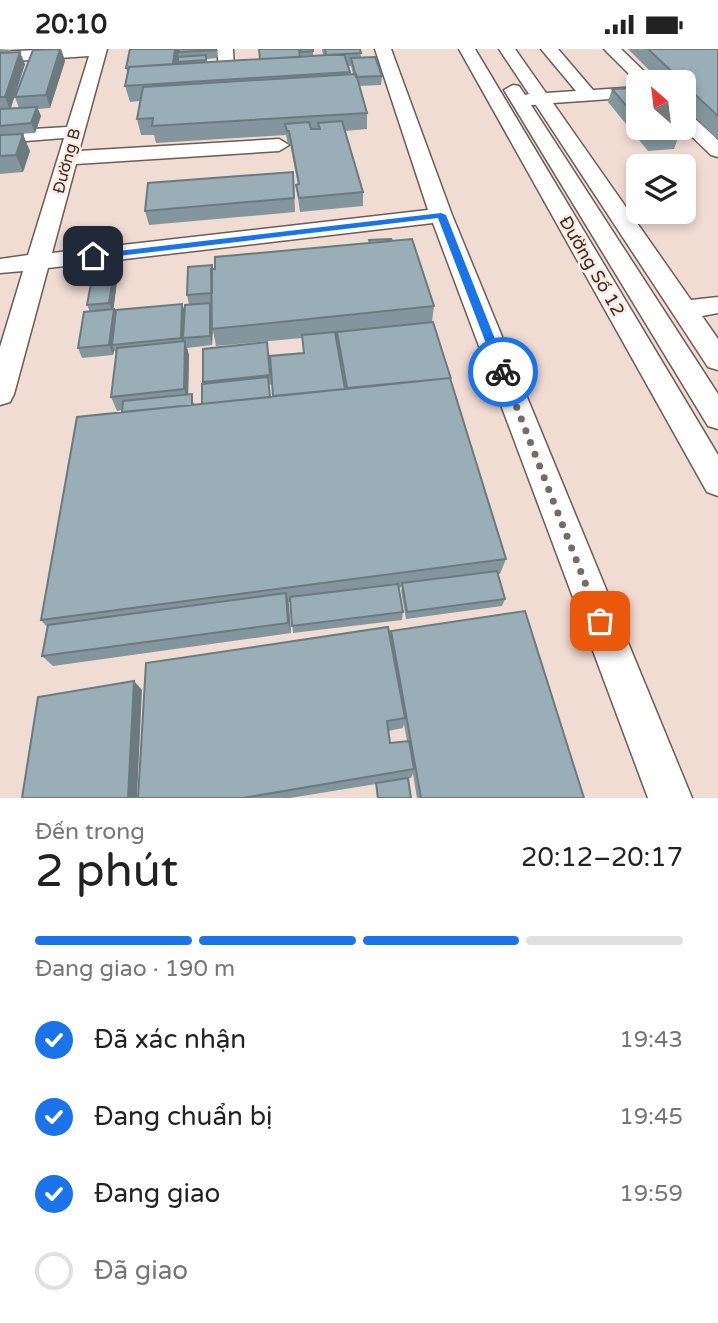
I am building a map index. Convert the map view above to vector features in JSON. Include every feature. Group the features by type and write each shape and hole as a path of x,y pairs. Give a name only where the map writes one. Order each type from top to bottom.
{"street":[{"path":"225,49 226,73"},
{"path":"383,49 441,215 670,798"},
{"name":"Đường Số 12","path":"467,49 718,483"},
{"name":"Đường Số 12","path":"486,49 529,100 684,310 718,361"},
{"name":"Đường Số 12","path":"507,49 529,100 718,418"},
{"path":"549,49 589,96"},
{"path":"612,49 634,70"},
{"path":"0,57 99,50"},
{"name":"Đường B","path":"0,394 99,50"},
{"path":"529,100 626,93"},
{"path":"696,130 718,151"},
{"path":"0,137 74,132"},
{"path":"69,158 279,145"},
{"path":"0,266 441,215"},
{"path":"684,310 718,305"}],"building":[{"path":"60,49 46,95 15,97 33,50"},
{"path":"130,49 175,49 173,64 126,68"},
{"path":"179,49 215,49 216,50 179,52"},
{"path":"259,49 299,49 300,57 260,59"},
{"path":"300,49 313,49 313,51 301,52"},
{"path":"325,49 360,49 361,53 326,55"},
{"path":"648,49 718,49 718,116 696,95 696,70 670,70"},
{"path":"20,52 5,97 0,97 0,53"},
{"path":"344,54 350,72 125,86 129,67"},
{"path":"206,55 206,60 178,62 178,57"},
{"path":"375,57 382,76 356,77 351,58"},
{"path":"356,74 367,113 152,126 153,118 137,119 143,87"},
{"path":"626,88 626,106 612,89"},
{"path":"37,107 31,123 0,126 0,109"},
{"path":"342,121 363,192 299,198 289,131 285,124 309,122 311,129 320,129 318,123"},
{"path":"23,134 16,155 0,156 0,135"},
{"path":"293,172 294,198 145,211 148,183"},
{"path":"412,239 434,306 212,329 211,269 215,269 215,257"},
{"path":"369,240 392,241 370,243"},
{"path":"212,265 212,293 187,295 188,267"},
{"path":"114,271 109,303 87,305 93,273"},
{"path":"210,303 210,336 183,338 185,305"},
{"path":"182,304 181,338 112,345 116,310"},
{"path":"114,309 109,345 78,348 84,312"},
{"path":"433,322 451,379 347,388 337,332"},
{"path":"335,332 345,389 273,396 270,356 304,353 302,335"},
{"path":"185,341 184,389 111,397 117,348"},
{"path":"267,342 270,375 203,382 203,349"},
{"path":"268,377 270,397 202,404 202,384"},
{"path":"450,378 506,559 41,620 77,417"},
{"path":"192,394 192,405 122,412 123,401"},
{"path":"497,571 505,599 407,612 402,583"},
{"path":"398,584 403,612 292,626 290,597"},
{"path":"286,593 288,623 42,656 48,625"},
{"path":"525,611 584,798 421,798 391,631"},
{"path":"388,627 405,718 387,721 390,743 409,741 414,769 243,798 138,798 146,663"},
{"path":"134,681 128,798 22,798 38,697"},
{"path":"408,778 411,798 378,798 376,783"}],"way so far":[{"path":"503,372 600,621"}],"route":[{"path":"93,256 441,215 503,372"}]}
